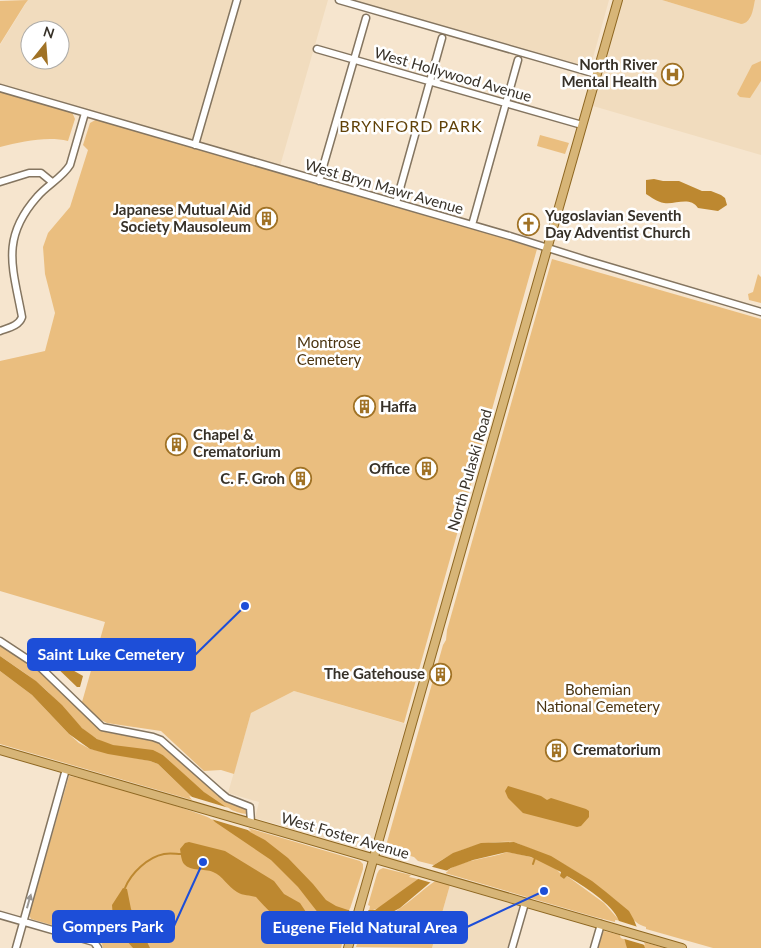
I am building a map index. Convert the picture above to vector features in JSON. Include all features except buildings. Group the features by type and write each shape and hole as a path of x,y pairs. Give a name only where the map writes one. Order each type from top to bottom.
{"main road":[{"name":"North Pulaski Road","path":"348,948 618,0"},
{"name":"West Foster Avenue","path":"0,750 682,948"}],"street":[{"path":"195,145 237,0"},
{"path":"339,0 596,74"},
{"path":"319,181 366,18"},
{"path":"396,203 442,38"},
{"name":"West Hollywood Avenue","path":"317,49 582,125"},
{"path":"472,225 518,60"},
{"name":"West Bryn Mawr Avenue","path":"0,88 472,225 761,312"},
{"path":"0,331 16,325 22,317 14,279 12,256 14,234 22,217 37,197 52,182 66,172 70,165 85,113"},
{"path":"0,182 29,173 41,173 52,182"},
{"path":"0,641 41,668 102,727 153,736 162,740 221,793 250,807 251,823"},
{"path":"16,948 66,769"},
{"path":"512,948 525,903"},
{"path":"0,915 94,942 98,948"},
{"path":"594,948 601,924"}],"shaded area":[{"path":"28,0 328,0 280,166 0,85 0,45"},
{"path":"334,0 609,0 589,72"},
{"path":"622,0 662,0 741,24 750,19 755,0 761,0 761,155 593,106"},
{"path":"646,180 679,181 702,191 711,191 725,198 727,205 718,211 698,208 691,202 659,202 646,194"},
{"path":"0,656 36,681 62,705 82,728 97,739 113,745 153,750 163,755 204,792 226,807 250,832 265,840 288,858 326,900 336,906 348,910 375,910 434,865 453,853 481,843 514,842 551,856 592,881 606,892 629,911 645,948 627,948 622,927 616,915 604,902 588,890 567,876 564,879 560,876 561,872 531,857 507,852 473,860 451,868 438,876 400,908 376,921 365,924 353,921 335,922 329,920 319,914 298,887 271,860 215,822 158,764 90,749 69,734 32,695 0,671"},
{"path":"55,656 65,659 69,668 83,676 80,687 77,687 52,663"},
{"path":"294,691 406,724 370,851 255,818 259,802 228,793 251,713"},
{"path":"508,786 541,796 547,800 551,798 586,809 589,811 589,817 581,826 577,827 523,813 508,798 505,791"},
{"path":"189,842 225,851 274,881 284,894 300,903 308,915 307,922 299,926 285,922 270,912 256,897 237,892 217,874 194,869 184,864 180,849 185,843"},
{"path":"450,885 519,906 509,948 432,948"},
{"path":"123,888 127,889 131,909 150,948 133,948 113,918 112,905"}],"green space":[{"path":"28,0 25,4 0,44 0,1"},
{"path":"662,0 755,0 750,18 741,24"},
{"path":"761,61 761,81 750,98 740,97 737,94 752,65"},
{"path":"0,91 72,112 75,119 68,141 43,139 0,147"},
{"name":"Montrose Cemetery","path":"97,119 537,249 404,723 294,691 251,713 234,774 221,770 204,771 161,731 107,723 99,719 82,702 105,622 0,591 0,361 45,351 55,313 45,274 43,247 48,233 70,207 88,150 83,145 90,123"},
{"path":"540,135 569,143 565,154 537,146"},
{"name":"Bohemian National Cemetery","path":"552,259 761,319 761,948 713,948 646,929 646,927 634,920 625,908 589,880 543,854 513,842 481,844 452,854 434,865 385,849 446,640 447,630"},
{"path":"758,274 761,277 761,303 749,300 748,294 753,292"},
{"path":"0,645 36,669 97,727 106,732 158,742 223,799 246,808 248,810 247,814 236,812 214,800 163,755 147,750 115,746 91,735 41,685 0,656"},
{"path":"0,671 32,695 79,743 90,749 158,764 192,797 190,797 192,800 0,744"},
{"path":"69,776 143,796 249,831 248,828 360,861 363,864 363,869 345,924 347,924 341,948 103,948 97,938 31,919 29,915"},
{"path":"507,852 547,863 560,873 564,879 567,876 604,903 620,921 615,920 615,922 595,917 445,873 465,862"},
{"path":"383,868 411,875 409,877 418,879 382,906 369,911 370,906 368,905 377,874"},
{"path":"435,881 450,885 432,948 356,947 365,924 375,922 393,913"},
{"path":"604,931 620,935 621,938 644,945 643,942 665,948 597,948"}],"pier":[{"path":"189,796 229,808 251,831 211,819"},
{"path":"429,866 448,871 432,883 415,878"},
{"path":"350,908 369,908 364,927 352,923 345,924"},
{"path":"616,920 638,927 645,945 621,938"}],"waterway":[{"path":"125,888 136,871 152,858 164,854 181,854"},
{"path":"533,864 535,858"}],"place":[{"name":"North River Mental Health","path":"673,74"},
{"name":"Japanese Mutual Aid Society Mausoleum","path":"267,219"},
{"name":"Yugoslavian Seventh Day Adventist Church","path":"529,225"},
{"name":"Haffa","path":"364,407"},
{"name":"Chapel & Crematorium","path":"177,444"},
{"name":"Office","path":"426,469"},
{"name":"C. F. Groh","path":"301,479"},
{"name":"Saint Luke Cemetery","path":"245,606"},
{"name":"The Gatehouse","path":"441,674"},
{"name":"Crematorium","path":"557,750"},
{"name":"Gompers Park","path":"203,862"},
{"name":"Eugene Field Natural Area","path":"544,891"}],"district":[{"name":"BRYNFORD PARK","path":"411,126"}]}
